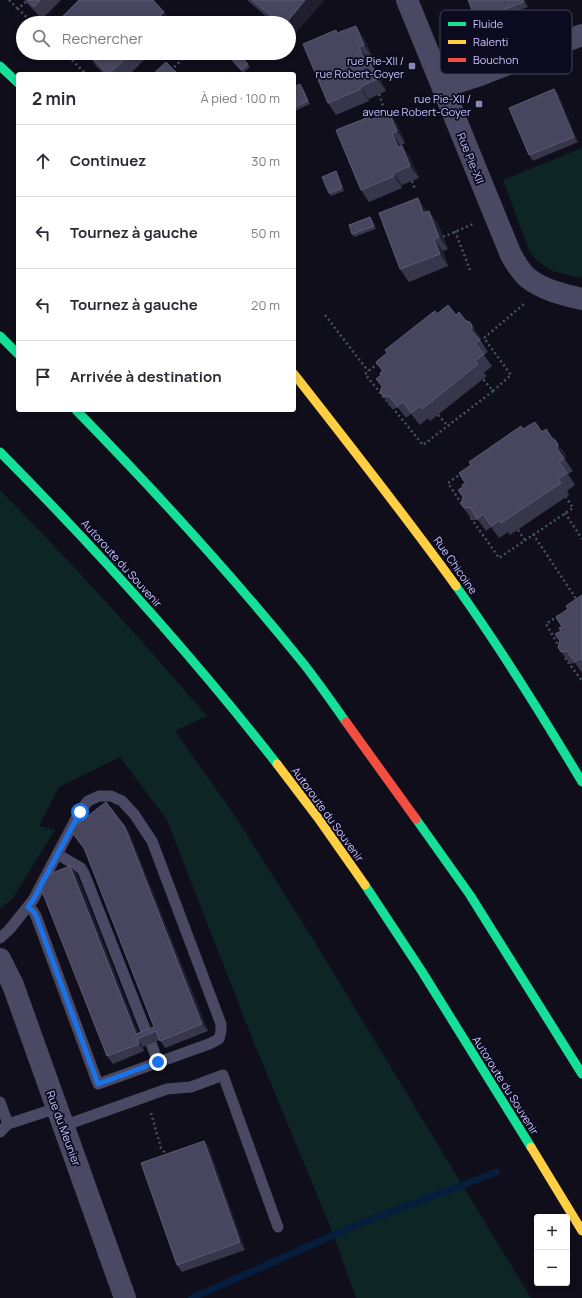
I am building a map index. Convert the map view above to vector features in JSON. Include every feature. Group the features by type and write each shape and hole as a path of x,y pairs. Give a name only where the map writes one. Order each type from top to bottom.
{"main road":[{"path":"0,66 16,81"},
{"path":"0,336 16,352"},
{"name":"Rue Chicoine","path":"296,377 408,520 477,616 541,714 582,782"},
{"path":"78,412 135,471 181,522 264,616 304,665 386,775 470,895 582,1074"},
{"name":"Autoroute du Souvenir","path":"0,452 49,502 182,648 239,716 314,813 368,889 421,971 582,1231"}],"street":[{"name":"Rue Pie-XII","path":"407,0 511,255 520,270 538,285 582,300"},
{"path":"572,39 582,35"},
{"path":"443,87 483,74"},
{"name":"Rue du Meunier","path":"0,959 13,985 125,1298"}],"lane":[{"path":"0,938 9,930 33,900 80,812 88,801 98,796 111,796 122,801 134,814 152,841 221,1024 219,1039 209,1044 98,1084 36,916 28,907"},
{"path":"57,854 81,868 84,873 158,1062"},
{"path":"0,1102 4,1128 60,1117 167,1089 191,1087 223,1075 278,1227"}],"path":[{"path":"9,0 26,16"},
{"path":"18,9 26,2"},
{"path":"71,60 84,72"},
{"path":"169,72 182,60"},
{"path":"379,94 383,106"},
{"path":"412,181 415,190"},
{"path":"443,237 473,224"},
{"path":"456,231 470,270"},
{"path":"380,362 365,374 423,445 493,391 511,375 484,338 524,304"},
{"path":"326,315 368,371"},
{"path":"481,338 487,337"},
{"path":"483,379 493,391"},
{"path":"438,415 448,426"},
{"path":"464,472 448,483 465,509"},
{"path":"469,516 499,558 573,508 566,497"},
{"path":"565,513 582,540"},
{"path":"518,530 525,540"},
{"path":"533,534 578,602"},
{"path":"575,605 582,600"},
{"path":"558,616 546,624 566,660 582,681"},
{"path":"158,1134 160,1148 166,1154 167,1159"}],"green space":[{"path":"582,148 582,278 552,271 536,260 529,250 503,180"},
{"path":"0,490 105,601 207,716 175,731 235,816 313,939 531,1298 356,1298 332,1231 250,1033 167,820 120,757 59,787 39,826 55,830 13,898 0,909"}],"building":[{"path":"27,0 40,0 34,7"},
{"path":"79,0 153,0 164,12 160,16 63,16"},
{"path":"252,0 305,0 292,16 271,16"},
{"path":"468,0 523,0 524,2 503,10 472,10"},
{"path":"356,26 364,45 359,47 365,61 369,59 377,79 360,87 361,89 328,103 303,44 336,30 337,33"},
{"path":"94,60 124,60 111,72 106,72"},
{"path":"232,60 244,60 248,64 241,70"},
{"path":"166,62 176,72 155,72"},
{"path":"300,84 308,101 296,106 296,86"},
{"path":"554,89 574,137 529,155 509,108"},
{"path":"389,112 397,131 392,133 398,147 402,146 410,166 393,173 394,176 361,190 336,130 369,117 370,120"},
{"path":"336,171 342,188 329,193 322,177"},
{"path":"418,198 423,213 429,211 439,237 434,239 440,254 400,269 379,213"},
{"path":"370,217 374,226 352,234 349,225"},
{"path":"448,305 456,315 459,312 466,321 470,322 472,331 480,340 475,344 484,354 475,361 478,364 422,409 420,406 411,413 403,402 397,406 389,396 384,397 380,392 382,386 376,379 383,371 376,362 387,353 385,350 432,313 435,311 437,314"},
{"path":"535,422 542,432 546,429 558,444 557,448 564,459 559,462 567,473 558,479 561,483 501,523 500,520 491,526 483,514 477,519 470,507 464,508 461,504 463,497 458,490 463,487 462,485 465,483 459,473 471,465 469,462 521,426 523,429"},
{"path":"582,595 582,661 580,658 575,662 567,651 561,652 558,647 560,641 555,634 561,631 559,628 562,627 556,617 568,609 566,606"},
{"path":"106,802 125,827 202,1024 160,1041 156,1031 137,1039 139,1044 107,1056 40,886 42,877 70,866 136,1034 154,1027 84,848 70,830"},
{"path":"204,1141 240,1242 177,1265 141,1163"}],"waterway":[{"path":"192,1298 354,1226 497,1172"}],"traffic: fast":[{"path":"0,66 16,81"},
{"path":"0,336 16,352"},
{"path":"78,412 164,502 249,598 303,663 346,722"},
{"path":"0,452 73,527 143,604 211,683 277,764"},
{"path":"456,586 521,682 582,782"},
{"path":"416,819 470,895 582,1074"},
{"path":"365,885 421,970 531,1147"}],"traffic: slow":[{"path":"296,377 356,453 456,586"},
{"path":"277,764 318,818 365,885"},
{"path":"531,1147 582,1231"}],"traffic: jam":[{"path":"346,722 416,819"}],"place":[{"name":"rue Pie-XII / rue Robert-Goyer","path":"412,66"},
{"name":"rue Pie-XII / avenue Robert-Goyer","path":"479,104"}],"route":[{"path":"80,812 28,907 36,916 98,1084 158,1062"}]}
